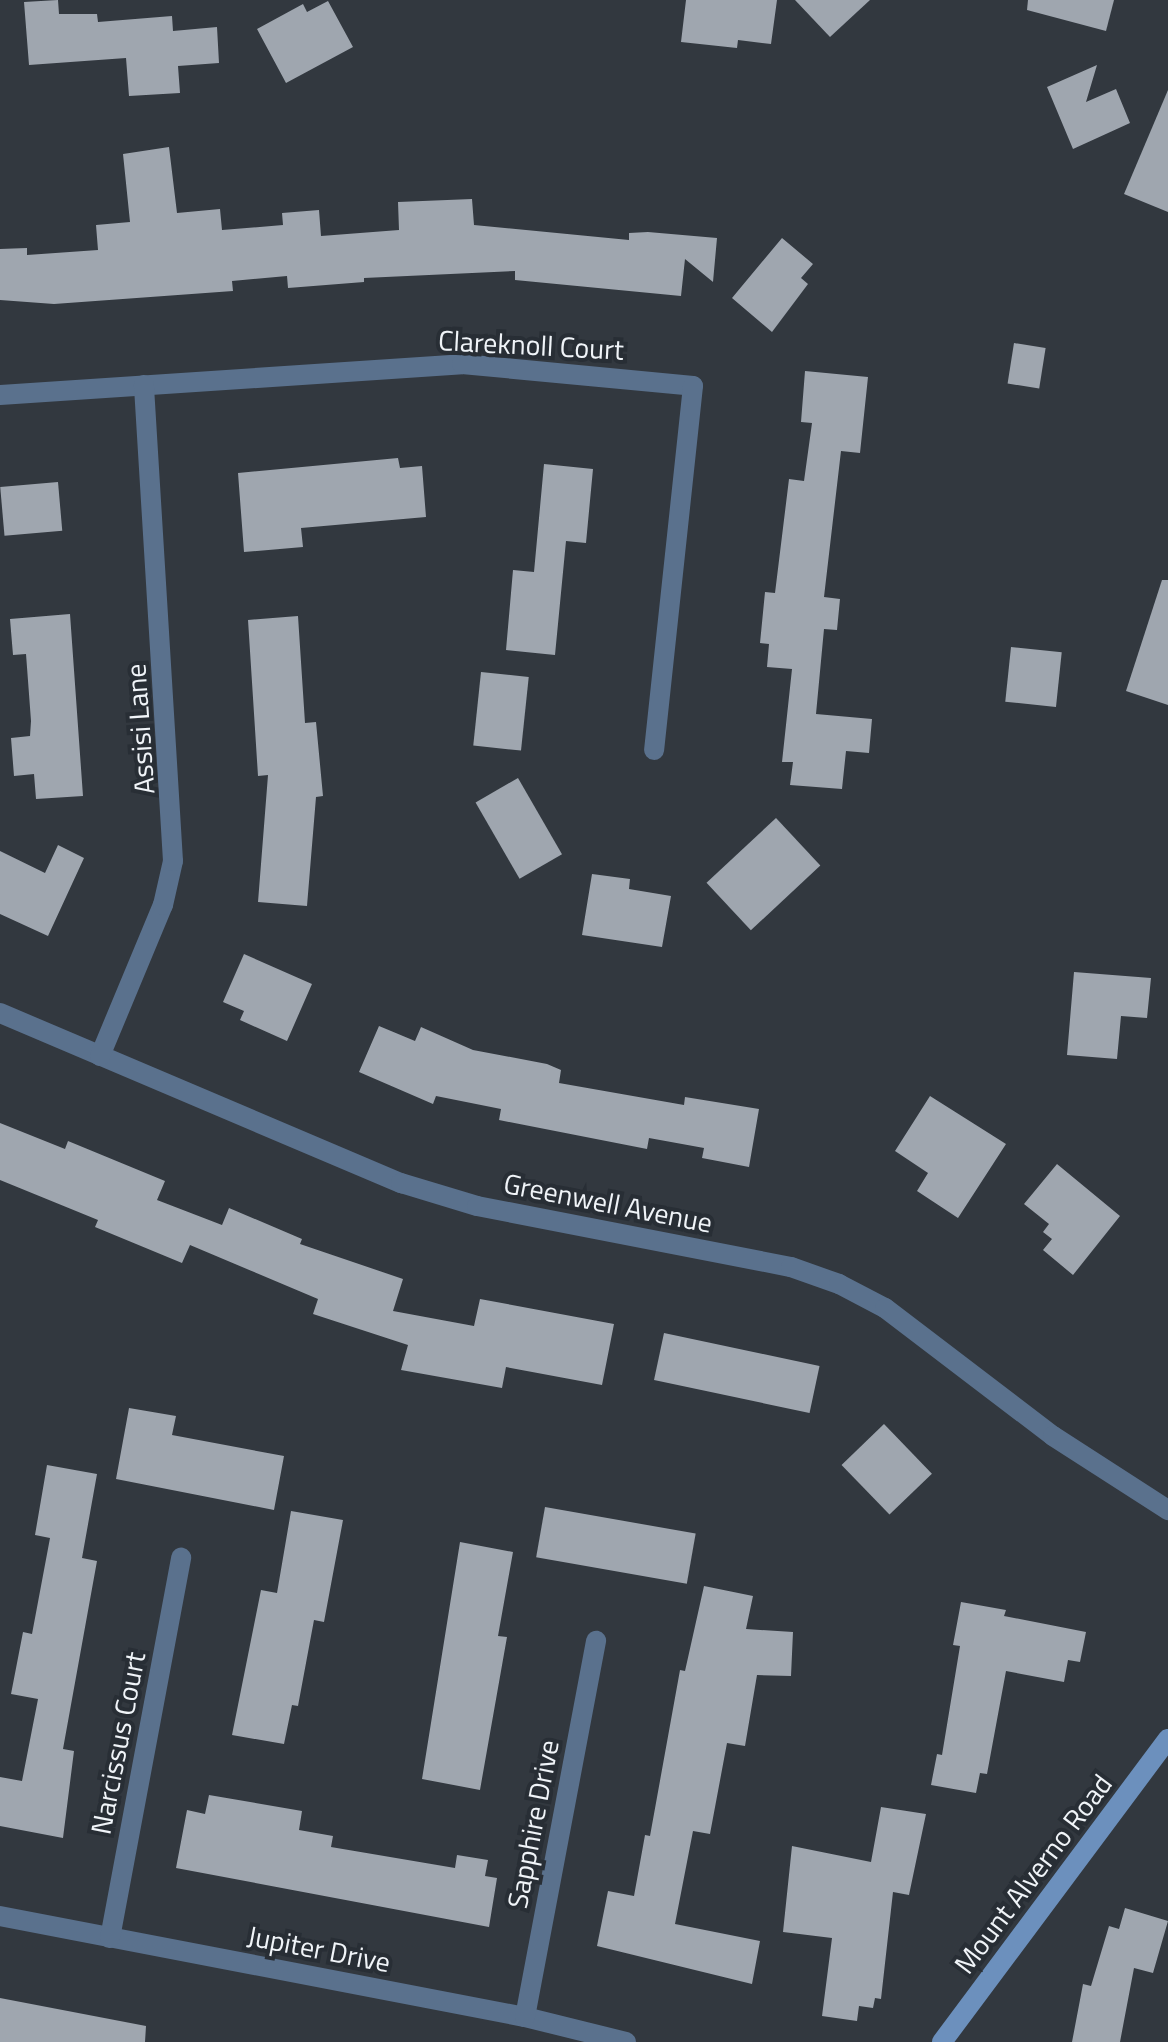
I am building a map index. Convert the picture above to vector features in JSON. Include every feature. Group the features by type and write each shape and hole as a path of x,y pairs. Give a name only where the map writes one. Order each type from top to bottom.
{"street":[{"name":"Clareknoll Court","path":"0,395 462,364 693,386 654,750"},
{"name":"Assisi Lane","path":"100,1056 163,905 173,861 144,385"},
{"name":"Greenwell Avenue","path":"0,1013 401,1183 477,1206 791,1267 839,1284 896,1315 1053,1436 1168,1510"},
{"name":"Narcissus Court","path":"110,1938 181,1558"},
{"name":"Sapphire Drive","path":"525,2017 596,1641"},
{"name":"Mount Alverno Road","path":"942,2042 1168,1739"},
{"name":"Jupiter Drive","path":"0,1916 525,2017 626,2042"}],"building":[{"path":"58,0 59,14 97,14 98,22 172,16 173,31 217,27 219,63 178,66 180,93 129,96 126,58 29,65 24,2"},
{"path":"686,0 777,0 771,44 738,40 737,48 681,42"},
{"path":"795,0 870,0 830,37"},
{"path":"1028,0 1114,0 1106,31 1027,10"},
{"path":"328,1 353,47 286,83 257,29 303,4 307,12"},
{"path":"1097,65 1086,102 1116,89 1130,123 1073,149 1047,87"},
{"path":"1168,90 1168,212 1124,194"},
{"path":"169,147 177,213 220,209 222,230 283,225 282,213 319,210 321,236 399,230 398,202 472,199 474,225 629,240 629,233 648,232 717,238 713,282 685,259 681,296 515,280 515,271 364,278 364,282 288,288 287,276 232,281 233,291 54,304 0,300 0,249 27,248 27,255 98,250 96,225 130,222 123,154"},
{"path":"782,238 813,264 801,278 808,284 772,332 732,298"},
{"path":"1014,343 1046,348 1039,389 1008,383"},
{"path":"805,371 868,377 860,453 841,451 824,597 840,599 837,630 824,629 816,714 872,719 869,753 846,751 842,789 790,785 793,762 782,762 792,669 767,667 769,644 760,643 765,592 775,593 789,479 804,481 812,423 801,422"},
{"path":"398,458 400,468 422,466 426,517 301,528 303,547 244,552 238,473"},
{"path":"544,464 593,469 586,543 566,541 555,655 506,650 513,570 534,572"},
{"path":"58,482 62,531 4,536 0,487"},
{"path":"1162,580 1168,580 1168,705 1126,691"},
{"path":"70,614 83,796 36,799 34,774 14,776 11,738 30,736 31,721 26,654 13,655 10,619"},
{"path":"298,616 305,723 316,722 323,796 316,797 307,906 258,902 268,775 258,776 248,620"},
{"path":"1011,647 1062,652 1056,707 1005,702"},
{"path":"481,672 529,677 521,751 473,746"},
{"path":"518,778 562,854 520,879 476,802"},
{"path":"776,818 820,866 751,930 707,883"},
{"path":"58,845 84,858 48,936 0,914 0,851 45,873"},
{"path":"592,874 630,879 629,889 671,896 662,947 582,935"},
{"path":"244,954 312,984 287,1041 240,1020 244,1011 223,1002"},
{"path":"1074,972 1151,978 1147,1018 1121,1016 1117,1059 1067,1055"},
{"path":"379,1026 415,1041 421,1027 473,1050 547,1064 561,1070 559,1083 684,1105 685,1097 759,1109 749,1167 702,1158 704,1148 649,1138 647,1149 499,1120 501,1109 436,1096 433,1104 359,1072"},
{"path":"930,1096 1006,1144 958,1218 917,1191 928,1173 895,1151"},
{"path":"0,1123 65,1149 68,1141 165,1181 157,1200 222,1225 229,1208 302,1239 300,1244 403,1279 393,1311 474,1326 480,1299 614,1324 602,1385 506,1367 502,1388 401,1370 408,1345 313,1314 318,1299 190,1245 182,1263 95,1227 98,1220 0,1180"},
{"path":"1057,1164 1120,1216 1073,1275 1043,1250 1052,1239 1043,1232 1049,1224 1024,1204"},
{"path":"664,1333 820,1366 810,1413 654,1380"},
{"path":"129,1408 176,1416 172,1435 284,1456 274,1510 116,1479"},
{"path":"884,1424 932,1474 889,1515 842,1465"},
{"path":"47,1465 97,1474 82,1558 97,1561 63,1749 74,1751 63,1838 0,1826 0,1777 22,1781 38,1699 11,1694 23,1632 32,1634 50,1538 35,1535"},
{"path":"545,1507 696,1534 687,1584 536,1557"},
{"path":"291,1511 343,1520 324,1622 314,1620 298,1706 292,1705 284,1744 232,1735 261,1590 277,1593"},
{"path":"460,1542 513,1552 498,1636 507,1637 480,1790 422,1779"},
{"path":"704,1586 753,1596 746,1629 793,1632 791,1676 757,1675 745,1746 727,1743 710,1834 693,1831 675,1924 760,1941 752,1984 597,1946 608,1891 634,1896 645,1835 650,1836 680,1670 685,1671"},
{"path":"961,1602 1006,1610 1004,1616 1086,1632 1080,1662 1068,1660 1064,1682 1006,1671 987,1774 980,1773 976,1793 931,1785 937,1754 942,1755 960,1646 953,1645"},
{"path":"209,1795 302,1811 299,1830 333,1836 331,1847 455,1868 457,1855 488,1860 485,1876 497,1878 489,1927 176,1868 187,1810 205,1814"},
{"path":"881,1807 926,1814 909,1895 893,1892 881,1999 875,1998 873,2008 859,2006 857,2021 822,2016 832,1938 783,1932 792,1846 871,1862"},
{"path":"1125,1908 1168,1921 1153,1973 1134,1968 1120,2042 1072,2042 1083,1984 1091,1986 1109,1926 1119,1929"},
{"path":"0,1998 146,2026 145,2042 0,2042"}]}
